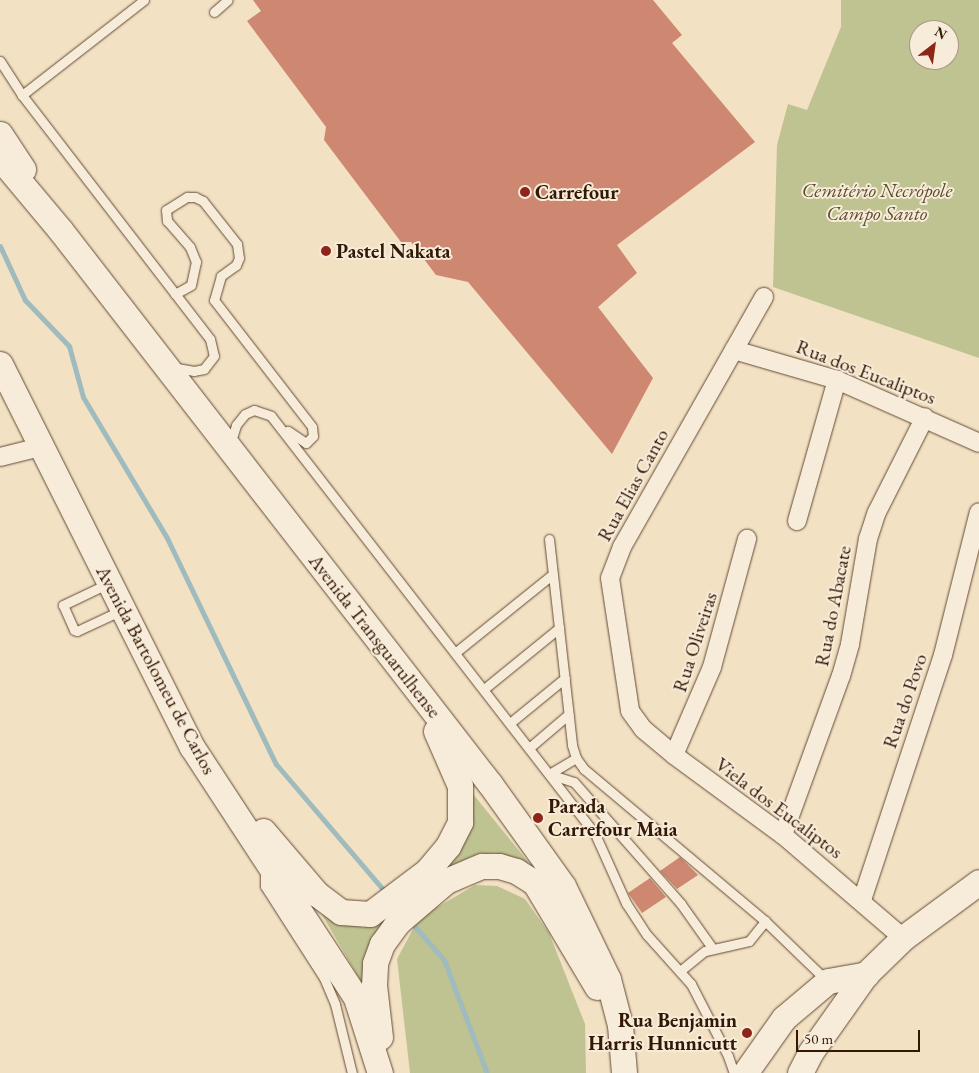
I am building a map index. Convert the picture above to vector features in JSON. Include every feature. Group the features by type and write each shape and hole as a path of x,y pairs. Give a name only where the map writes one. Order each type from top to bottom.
{"main road":[{"path":"0,134 61,231"},
{"path":"0,158 61,231"},
{"name":"Avenida Transguarulhense","path":"61,231 490,784 563,886 608,979 620,1026 624,1073"},
{"name":"Avenida Bartolomeu de Carlos","path":"1,367 44,446 108,583 192,747 356,998 380,1073"},
{"path":"192,747 317,894 342,912 370,914 427,871 448,846 460,822 462,798 437,733 393,659"},
{"path":"384,1073 374,986 375,963 382,944 397,923 446,881 482,866 500,866 516,871 535,883 620,1026"},
{"path":"805,1063 866,974 903,938 979,882"},
{"path":"745,1073 784,1018 828,981 866,974"},
{"path":"805,1063 830,1009 832,997 828,981"}],"street":[{"name":"Rua Elias Canto","path":"630,712 610,578 622,547 764,298"},
{"name":"Rua dos Eucaliptos","path":"734,350 837,380 925,417 979,443"},
{"path":"797,521 837,380"},
{"name":"Rua do Abacate","path":"783,835 842,676 868,539 877,512 925,417"},
{"path":"0,457 44,446"},
{"name":"Rua do Povo","path":"862,900 943,655 979,512"},
{"name":"Rua Oliveiras","path":"674,755 712,667 747,539"},
{"name":"Viela dos Eucaliptos","path":"630,712 643,729 674,755 783,835 862,900 903,938"}],"lane":[{"path":"22,95 144,0"},
{"path":"214,12 228,0"},
{"path":"0,61 22,95 210,339 214,356 204,370 194,371 166,366"},
{"path":"175,294 190,285 196,262 190,247 167,221 166,210 186,197 195,197 203,201 237,244 239,258 236,265 221,276 214,300 312,427 313,436 306,444 271,416 254,410 245,414 236,425 229,449"},
{"path":"271,416 456,652 595,834 626,903 647,935 691,984 720,1039 734,1073"},
{"path":"549,539 569,714 576,758 584,769 765,921 828,981"},
{"path":"456,652 553,574"},
{"path":"108,583 63,605 74,630 77,631 122,610"},
{"path":"484,689 559,628"},
{"path":"510,723 565,678"},
{"path":"529,748 569,714"},
{"path":"549,774 576,758"},
{"path":"549,774 574,782 681,904 713,948"},
{"path":"266,859 265,886 324,978 342,1026 352,1073"},
{"path":"680,971 713,948 749,941 765,921"}],"green space":[{"name":"Cemitério Necrópole Campo Santo","path":"841,0 979,0 979,358 773,287 777,145 788,104 807,110 841,27"},
{"path":"473,794 529,863 494,853 470,857 441,873 372,936 367,962 370,997 314,901 336,920 364,928 437,869 454,846"},
{"path":"475,885 497,886 525,899 549,933 585,1024 586,1073 410,1073 397,959 419,918"}],"building":[{"name":"Carrefour","path":"253,0 653,0 682,35 672,43 755,142 617,245 637,273 598,307 653,378 612,454 468,282 436,275 411,242 401,242 324,140 326,127 247,21 261,11"},
{"path":"680,857 698,875 677,889 660,871"},
{"path":"650,878 666,897 642,913 628,893"}],"waterway":[{"path":"0,246 25,300 69,346 83,397 167,538 276,764 387,894"},
{"path":"410,921 444,960 487,1073"}],"place":[{"name":"Carrefour","path":"525,192"},
{"name":"Pastel Nakata","path":"326,251"},
{"name":"Parada Carrefour Maia","path":"538,818"},
{"name":"Rua Benjamin Harris Hunnicutt","path":"747,1033"}]}
